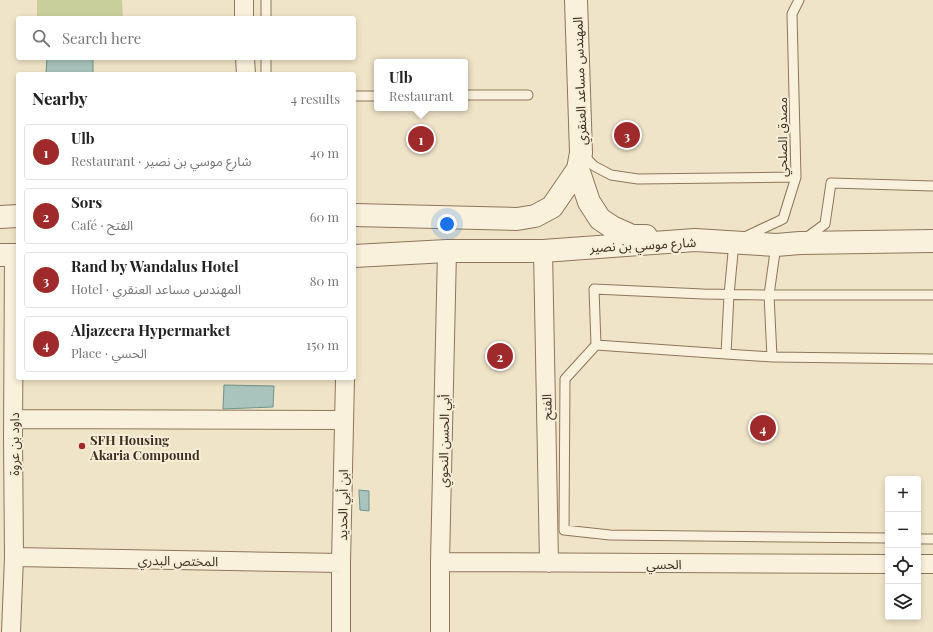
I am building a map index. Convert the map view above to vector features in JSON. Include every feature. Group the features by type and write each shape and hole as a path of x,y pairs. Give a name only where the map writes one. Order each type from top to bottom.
{"street":[{"path":"244,0 244,16"},
{"name":"المهندس مساعد العنقري","path":"576,0 580,161 589,202 600,219 612,227 632,236 651,236 695,240"},
{"path":"245,60 246,72"},
{"path":"356,215 517,218 535,216 552,207 580,161"},
{"path":"0,216 16,216"},
{"name":"شارع موسي بن نصير","path":"356,256 447,251 543,251 695,240 776,245 800,243 933,241"},
{"name":"أبي الحسن النحوي","path":"440,632 440,562 447,251"},
{"name":"الفتح","path":"543,251 549,563"},
{"name":"داود بن عروة","path":"11,255 13,419 6,437 14,557 5,611 11,632"},
{"name":"ابن أبي الحديد","path":"341,632 341,563 346,380"},
{"path":"13,419 344,420"},
{"name":"المختص البدري","path":"14,557 341,563"},
{"name":"الحسي","path":"440,562 885,564"},
{"path":"921,564 933,564"}],"lane":[{"path":"266,0 266,16"},
{"name":"مصدق الصلحي","path":"734,242 783,219 796,177 792,14 799,0"},
{"path":"266,60 266,72"},
{"path":"468,95 528,95"},
{"path":"356,96 374,96"},
{"path":"580,161 611,174 638,179 796,177"},
{"path":"800,243 826,224 831,183 933,186"},
{"path":"726,354 729,295 734,242"},
{"path":"772,357 769,295 776,245"},
{"path":"885,538 610,535 564,530 565,379 596,345 594,289 729,295 933,295"},
{"path":"596,345 772,357 933,359"},
{"path":"921,538 933,539"}],"green space":[{"path":"37,0 122,0 123,16 37,16"}],"water":[{"path":"47,60 93,60 93,72 46,72"},
{"path":"224,385 274,386 273,407 223,409"},
{"path":"359,490 369,491 369,511 360,510"}],"place":[{"name":"Rand by Wandalus Hotel","path":"627,135"},
{"name":"Ulb","path":"421,139"},
{"name":"Sors","path":"500,356"},
{"name":"Aljazeera Hypermarket","path":"763,428"},
{"name":"SFH Housing Akaria Compound","path":"82,446"}]}
